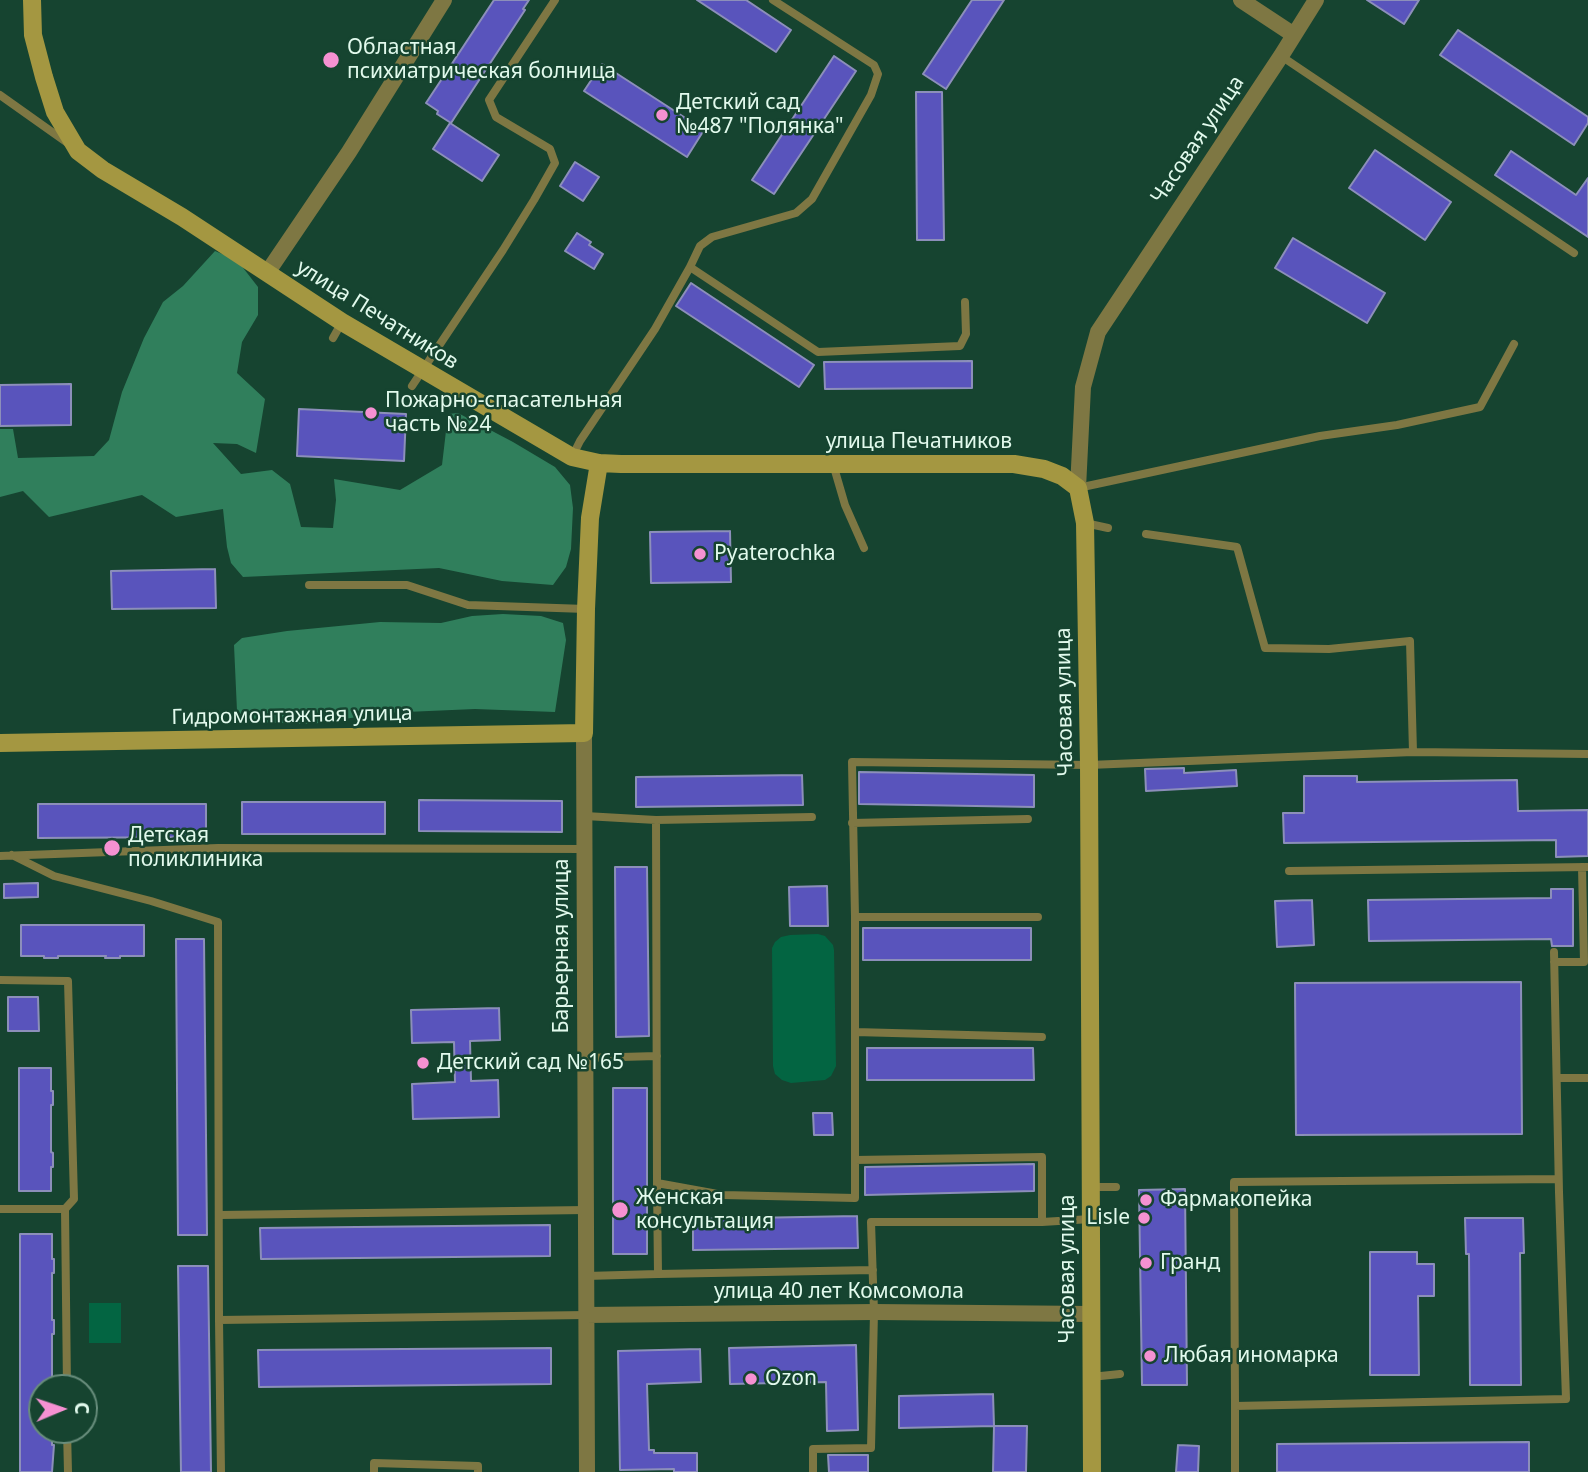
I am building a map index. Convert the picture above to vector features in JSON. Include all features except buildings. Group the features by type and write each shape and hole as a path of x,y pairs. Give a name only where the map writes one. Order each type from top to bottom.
{"main road":[{"name":"улица Печатников","path":"32,0 33,35 44,77 55,112 78,152 267,273 338,330 417,378 572,457 599,463 694,465 1014,464 1044,470 1062,477 1078,488"},
{"name":"Барьерная улица","path":"584,733 590,518 599,463"},
{"name":"Часовая улица","path":"1078,488 1084,523 1089,765 1091,1472"},
{"name":"Гидромонтажная улица","path":"0,743 584,733"}],"street":[{"path":"267,273 349,152 444,0"},
{"path":"1241,0 1294,36"},
{"name":"Часовая улица","path":"1078,488 1083,387 1098,332 1316,0"},
{"name":"Барьерная улица","path":"584,733 587,1472"},
{"name":"улица 40 лет Комсомола","path":"586,1315 874,1311 1091,1314"}],"lane":[{"path":"417,378 503,250 555,163 550,149 496,117 489,100 555,0"},
{"path":"572,457 655,329 700,246 712,237 796,212 812,200 871,95 878,74 874,65 773,0"},
{"path":"1281,56 1574,253"},
{"path":"0,95 78,152"},
{"path":"690,267 818,352 960,346 966,334 965,302"},
{"path":"1078,488 1320,436 1397,425 1480,407 1514,344"},
{"path":"832,464 845,505 864,548"},
{"path":"1084,523 1108,528"},
{"path":"1146,534 1237,547 1265,648 1329,649 1410,641 1413,752"},
{"path":"309,585 407,586 468,605 586,609"},
{"path":"657,1183 723,1195 855,1198 852,762 1089,765 1413,752 1588,754"},
{"path":"585,816 656,820 812,817"},
{"path":"852,823 1028,819"},
{"path":"656,820 658,1274"},
{"path":"0,856 218,848 585,849"},
{"path":"12,855 54,876 151,901 218,922 221,1472"},
{"path":"1289,870 1585,867 1584,962 1554,962"},
{"path":"855,918 1038,917"},
{"path":"1235,1406 1566,1399 1554,952"},
{"path":"0,980 68,981 74,1199 65,1209 67,1374"},
{"path":"855,1032 1042,1037"},
{"path":"586,1058 657,1056"},
{"path":"1557,1078 1588,1078"},
{"path":"855,1160 1042,1157 1042,1222"},
{"path":"1235,1472 1234,1182 1558,1178"},
{"path":"1091,1187 1116,1187"},
{"path":"0,1209 65,1209"},
{"path":"220,1215 586,1210"},
{"path":"813,1472 813,1449 871,1448 874,1311 871,1222 1042,1222 1091,1219"},
{"path":"586,1276 873,1270"},
{"path":"219,1320 586,1315"},
{"path":"1091,1377 1120,1374"},
{"path":"67,1444 68,1472"},
{"path":"374,1472 374,1463 478,1466 478,1472"}],"green space":[{"path":"215,251 237,260 258,287 258,315 242,342 237,373 265,399 256,453 237,444 213,443 241,474 272,470 290,484 301,527 333,528 336,500 334,479 400,490 442,465 448,414 458,413 555,467 570,485 573,508 571,549 566,567 553,585 502,581 439,568 243,577 231,563 223,509 176,517 142,495 49,517 23,491 0,497 0,429 13,429 18,458 94,456 109,440 122,392 144,338 163,302 183,286"},
{"path":"472,616 541,616 563,623 566,640 555,712 475,709 383,713 312,724 250,722 237,711 234,645 242,638 380,622 441,623"},
{"path":"818,934 825,936 834,950 836,1066 831,1076 825,1080 791,1083 775,1074 773,1066 772,948 781,937"},
{"path":"89,1303 121,1303 121,1343 89,1343"}],"place":[{"name":"Областная психиатрическая болница","path":"331,60"},
{"name":"Детский сад №487 \"Полянка\"","path":"662,115"},
{"name":"Пожарно-спасательная часть №24","path":"371,413"},
{"name":"Pyaterochka","path":"700,554"},
{"name":"Детская поликлиника","path":"112,848"},
{"name":"Детский сад №165","path":"423,1063"},
{"name":"Фармакопейка","path":"1146,1200"},
{"name":"Женская консультация","path":"620,1210"},
{"name":"Lisle","path":"1144,1218"},
{"name":"Гранд","path":"1146,1263"},
{"name":"Любая иномарка","path":"1150,1356"},
{"name":"Ozon","path":"751,1379"}]}
